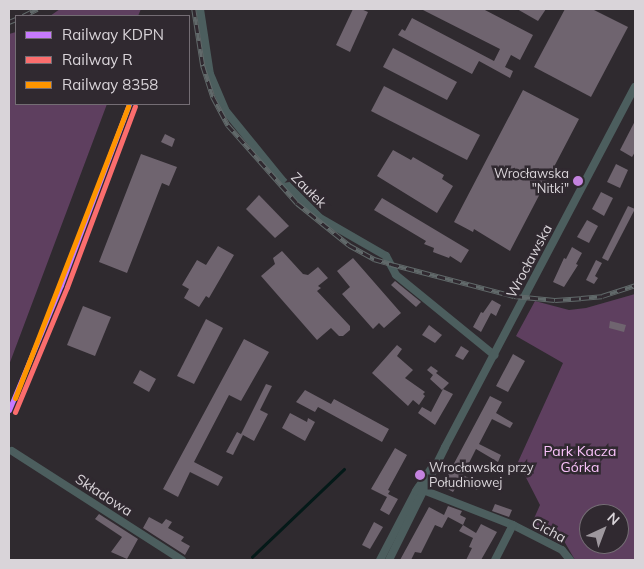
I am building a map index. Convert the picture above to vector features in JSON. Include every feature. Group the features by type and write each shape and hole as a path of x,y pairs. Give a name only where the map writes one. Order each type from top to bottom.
{"street":[{"name":"Zaułek","path":"200,9 210,74 225,110 281,179 320,218 386,256 396,275 494,355"},
{"name":"Wrocławska","path":"380,560 445,447 635,87"},
{"name":"Składowa","path":"12,451 182,560"},
{"name":"Wrocławska","path":"389,560 422,489"},
{"name":"Cicha","path":"422,489 513,525 562,550 570,560"},
{"name":"Cicha","path":"495,560 513,525"}],"green space":[{"path":"60,9 141,9 138,15 51,15"},
{"path":"15,32 15,105 107,105 9,365 9,34"},
{"name":"Park Kacza Górka","path":"635,294 635,560 575,560 564,541 532,523 540,505 518,462 563,363 516,336 535,301 569,310 586,308"}],"building":[{"path":"353,9 361,9 368,12 350,52 336,45"},
{"path":"421,9 483,9 533,35 520,60 511,55 505,67 513,71 510,78 479,61 472,74 398,35 402,29 405,31 412,18 494,61 500,49"},
{"path":"517,9 546,9 538,21"},
{"path":"565,9 592,9 628,27 591,97 534,67"},
{"path":"393,48 457,82 447,100 383,67"},
{"path":"384,86 480,135 467,160 371,111"},
{"path":"523,90 579,119 510,251 474,229 473,232 454,222"},
{"path":"635,121 635,152 632,157 620,150"},
{"path":"165,134 175,139 172,147 161,142"},
{"path":"393,150 411,160 413,157 444,175 442,179 453,186 437,213 377,176"},
{"path":"141,154 177,167 169,186 162,183 127,273 99,262"},
{"path":"616,164 628,170 620,188 607,182"},
{"path":"601,192 613,198 604,216 592,209"},
{"path":"259,195 289,226 275,238 246,209"},
{"path":"382,198 469,250 461,263 450,256 449,258 433,252 434,248 424,244 426,241 374,210"},
{"path":"628,206 635,209 608,261 602,258"},
{"path":"587,220 598,226 589,243 577,237"},
{"path":"218,246 234,255 209,298 206,296 199,307 184,298 189,289 182,285 197,260 206,265"},
{"path":"572,247 582,253 576,264 578,265 564,287 553,282 564,258 566,259"},
{"path":"282,251 303,274 308,275 318,267 328,278 318,286 321,288 317,291 350,326 350,330 343,336 339,336 331,328 317,340 261,276 275,264 273,258"},
{"path":"353,258 401,313 384,328 379,323 373,329 342,294 350,287 337,271"},
{"path":"596,260 602,263 595,276 598,278 594,284 586,280"},
{"path":"395,281 421,302 416,307 391,285"},
{"path":"492,300 501,305 496,316 491,313 481,332 473,327 481,312 483,313"},
{"path":"83,306 111,317 95,356 67,345"},
{"path":"206,319 223,328 194,384 177,376"},
{"path":"610,321 626,325 624,332 609,328"},
{"path":"429,325 442,335 435,343 422,335"},
{"path":"244,339 269,352 241,401 229,395 194,462 223,477 218,486 190,472 178,497 163,489"},
{"path":"397,345 402,349 397,356 413,370 405,378 425,392 423,394 425,396 419,405 413,400 408,406 372,373"},
{"path":"461,346 469,351 463,360 455,356"},
{"path":"513,354 525,361 508,392 496,386"},
{"path":"431,366 438,371 436,373 449,383 442,390 430,379 433,375 427,370"},
{"path":"140,370 156,379 149,392 133,383"},
{"path":"266,384 272,386 260,410 268,414 254,441 241,434"},
{"path":"443,389 453,394 435,425 418,413 422,407 431,412"},
{"path":"305,390 331,404 334,399 389,429 382,442 318,407 315,412 296,402"},
{"path":"490,396 502,402 496,413 513,423 510,428 492,419 479,444 501,455 498,462 476,449 463,475 480,484 477,490 460,481 453,492 442,486"},
{"path":"290,413 307,422 308,418 315,422 305,441 282,428"},
{"path":"237,432 243,435 233,455 226,452"},
{"path":"395,448 407,455 388,490 390,491 388,494 398,499 389,515 380,510 387,497 371,489"},
{"path":"495,504 512,510 509,517 492,511"},
{"path":"448,506 462,511 460,515 466,518 463,525 448,517 442,528 435,525 421,553 415,552 411,560 400,560 429,507 444,515"},
{"path":"99,514 138,539 127,559 111,552 122,537 95,519"},
{"path":"149,517 162,524 166,519 172,522 168,528 184,537 181,541 190,546 185,555 143,528"},
{"path":"374,522 383,527 370,549 362,545"},
{"path":"481,524 497,532 481,560 466,560 472,548 469,547 473,538 459,531 463,525 476,533"}],"waterway":[{"path":"252,557 344,469"}],"railway":[{"path":"25,15 37,9"},
{"path":"194,9 203,66 213,97 228,125 297,203 349,245 374,259 514,296 555,300 581,298 602,296 635,285"},
{"path":"9,22 15,19"}],"rail line":[{"name":"KDPN","path":"9,410 61,285 129,105"},
{"name":"8358","path":"15,398 128,106"},
{"name":"R","path":"15,412 67,287 135,106"}],"place":[{"name":"Wrocławska \"Nitki\"","path":"578,181"},
{"name":"Wrocławska przy Południowej","path":"420,475"}]}
